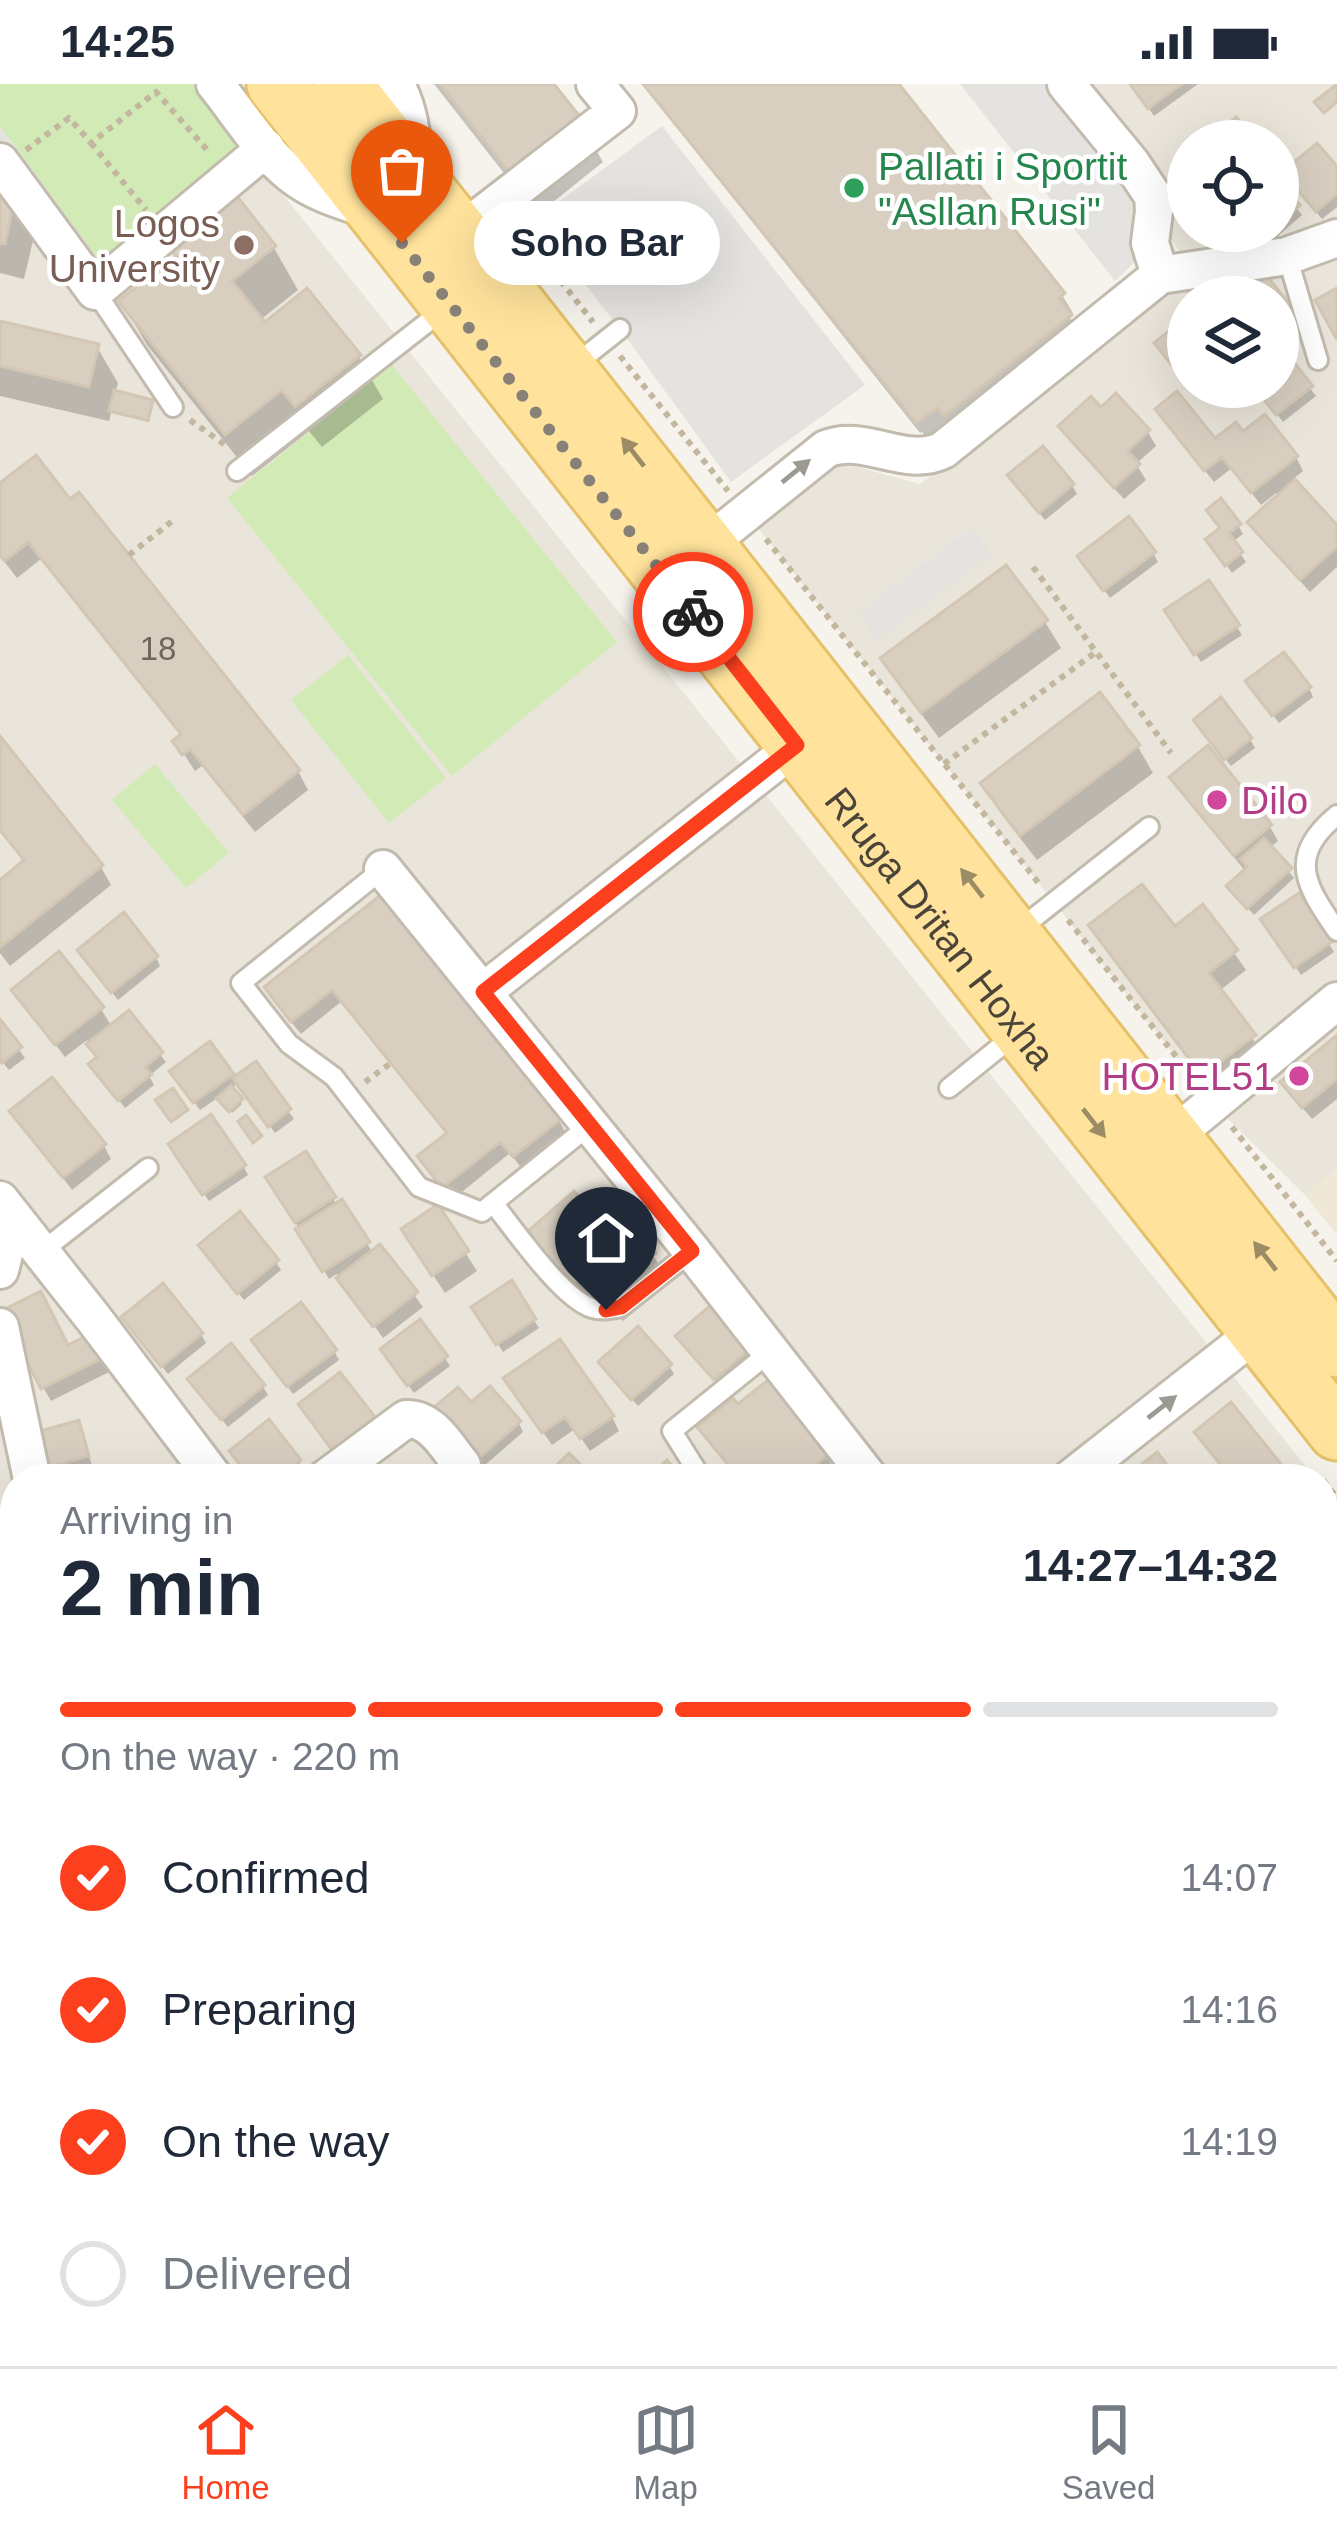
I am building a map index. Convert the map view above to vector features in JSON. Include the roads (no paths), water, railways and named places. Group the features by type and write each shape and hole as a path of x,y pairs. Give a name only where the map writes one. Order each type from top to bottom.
{"main road":[{"name":"Rruga Dritan Hoxha","path":"276,84 397,195 479,218 598,346 725,529 1192,1121 1337,1348"},
{"name":"Rruga Dritan Hoxha","path":"342,84 451,304 1337,1431"}],"street":[{"path":"215,84 266,148 300,181 324,193 397,195 410,125 395,84"},
{"path":"479,218 617,111 596,84"},
{"path":"1066,84 1153,196 1150,243 1160,274"},
{"path":"2,165 95,291 266,148"},
{"path":"725,529 818,453 837,445 923,458 943,450 1160,274 1287,256 1337,238"},
{"path":"483,992 797,745"},
{"path":"383,868 858,1464"},
{"path":"1192,1121 1337,1001"},
{"path":"7,1209 204,1464"},
{"path":"0,1270 7,1209"},
{"path":"0,1327 29,1464"},
{"path":"1089,1464 1258,1331"},
{"path":"346,1464 406,1419 416,1418 427,1423 460,1464"}],"lane":[{"path":"1287,256 1318,359"},
{"path":"95,291 173,407"},
{"path":"243,466 451,304"},
{"path":"1337,815 1312,843 1305,879 1337,932"},
{"path":"1033,919 1149,827"},
{"path":"383,868 242,983 289,1044 334,1077 419,1187 482,1212 590,1125"},
{"path":"950,1088 1021,1030"},
{"path":"41,1252 148,1168"},
{"path":"493,1203 566,1291 591,1307 621,1307 692,1251"},
{"path":"693,1464 672,1431 770,1352"}],"place":[{"name":"Pallati i Sportit \"Asllan Rusi\"","path":"854,188"},
{"name":"Soho Bar","path":"402,243"},
{"name":"Logos University","path":"244,245"},
{"name":"Dilo","path":"1217,800"},
{"name":"HOTEL51","path":"1299,1076"}]}
